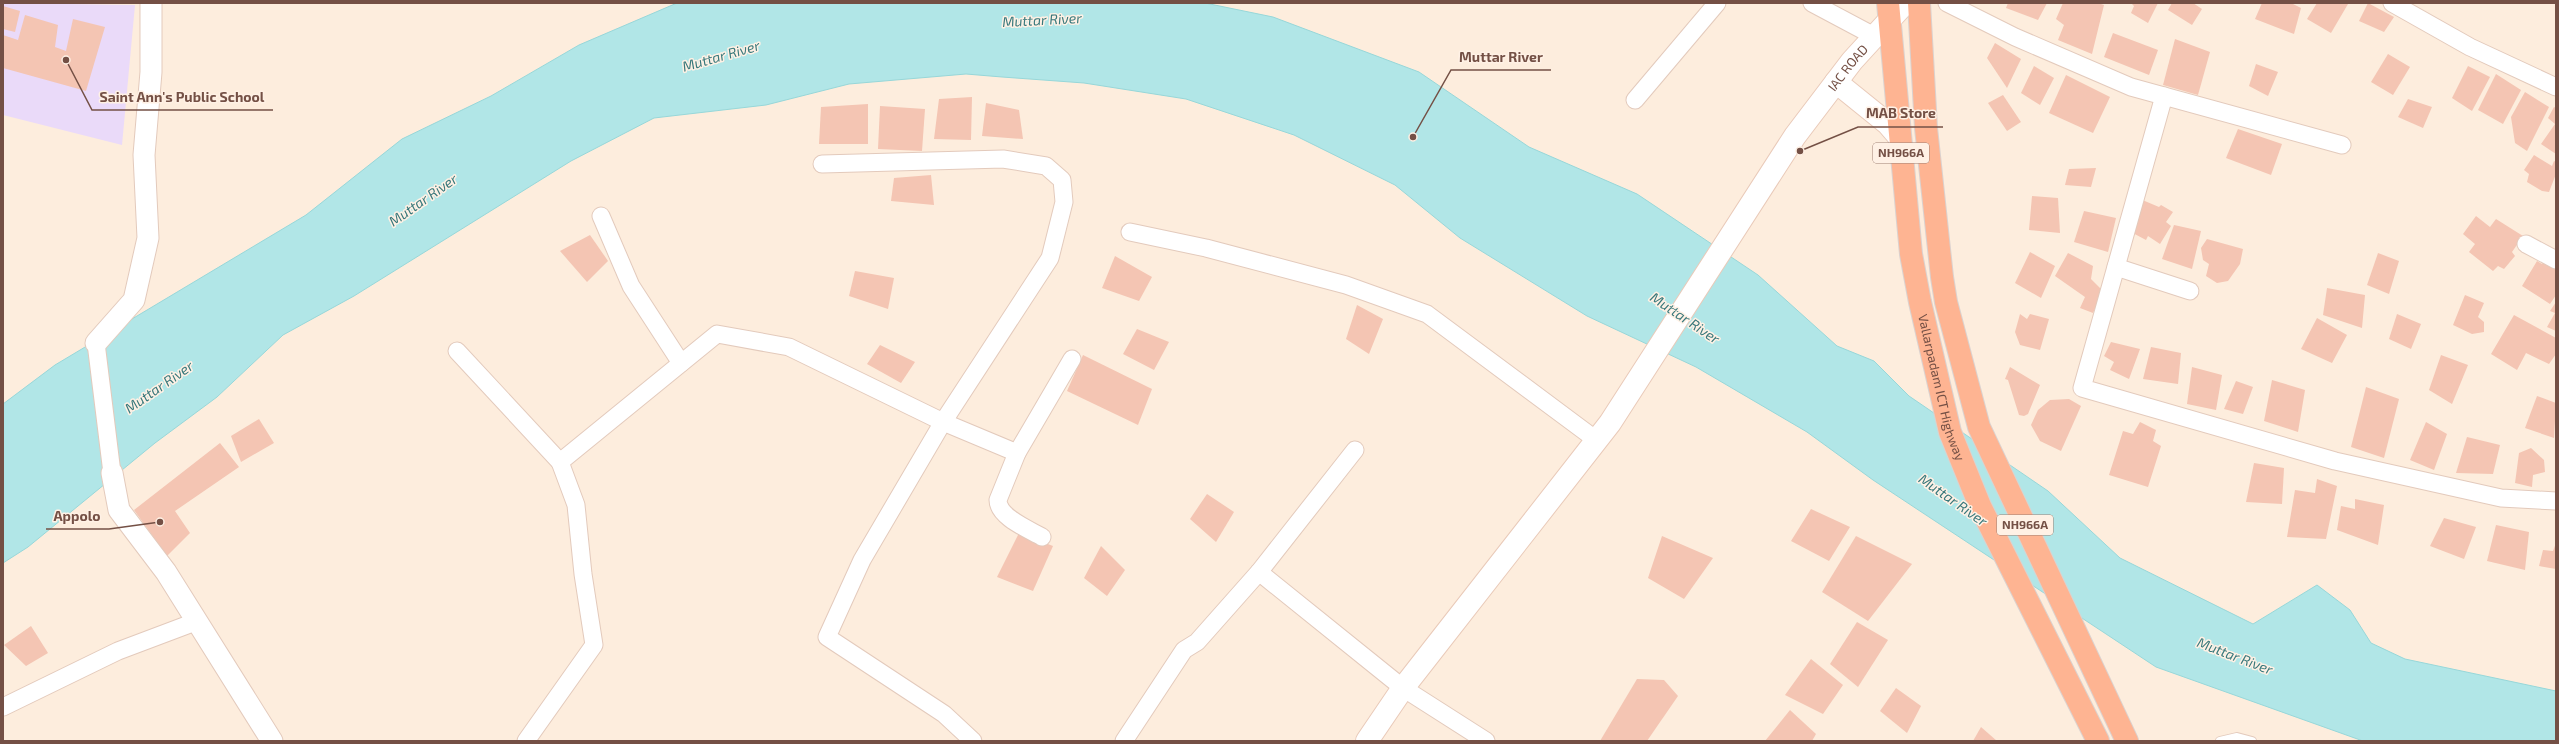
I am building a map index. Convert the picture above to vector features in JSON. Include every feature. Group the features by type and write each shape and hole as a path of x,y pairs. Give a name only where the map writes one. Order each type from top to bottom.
{"highway":[{"name":"Vallarpadam ICT Highway","path":"1919,3 1926,128 1946,302 1979,427 2127,741"},
{"name":"Vallarpadam ICT Highway","path":"1883,20 1900,138 1912,254 1920,302 1950,432 1980,506 2098,741"}],"main road":[{"name":"IAC ROAD","path":"1367,741 1403,688 1595,439 1610,423 1794,136 1883,20 1905,3"},
{"path":"1836,82 1888,124 1900,138"}],"street":[{"path":"151,3 150,72 144,155 148,238 134,300 96,343 112,473 119,510 166,572 195,622 272,741"},
{"path":"1635,100 1717,3"},
{"path":"1812,3 1883,20"},
{"path":"1947,3 2015,37 2131,87 2342,145"},
{"path":"2392,3 2470,47 2556,87"},
{"path":"2164,96 2082,388 2336,461 2501,498 2556,501"},
{"path":"822,164 1003,159 1046,166 1062,180 1064,202 1050,258 944,422 862,560 827,637 944,714 973,741"},
{"path":"601,216 631,286 681,364"},
{"path":"1130,232 1206,248 1346,285 1427,314 1595,439"},
{"path":"2526,244 2556,260"},
{"path":"2116,267 2190,291"},
{"path":"560,462 718,334 789,347 944,422 1017,453"},
{"path":"457,351 560,462 576,505 583,574 594,645 526,741"},
{"path":"1042,537 1005,514 998,506 1000,490 1017,453 1072,359"},
{"path":"1124,741 1184,650 1197,642 1259,572 1355,450"},
{"path":"1259,572 1403,688 1486,741"},
{"path":"3,707 118,651 195,622"}],"lane":[{"path":"2220,741 2237,737 2252,741"}],"shaded area":[{"path":"3,3 135,5 122,145 3,115"}],"water":[{"path":"677,3 1205,3 1273,17 1419,72 1529,147 1637,194 1758,275 1837,346 1874,361 1909,396 2048,491 2120,558 2253,624 2317,585 2350,610 2371,643 2405,659 2556,691 2556,741 2363,741 2156,667 1873,480 1807,432 1696,367 1587,316 1460,238 1395,185 1294,135 1186,99 1084,83 966,74 849,84 766,105 654,118 571,161 354,296 283,335 217,397 155,443 28,547 3,563 3,404 55,365 306,215 402,139 491,96 579,45"}],"building":[{"path":"2008,3 2047,3 2038,20 2006,8"},
{"path":"2063,3 2098,3 2104,5 2092,54 2058,40 2064,25 2056,19"},
{"path":"2131,3 2158,3 2148,23 2131,13 2134,6"},
{"path":"2172,3 2193,3 2202,9 2192,25 2168,10"},
{"path":"2262,3 2291,3 2301,8 2294,34 2255,19"},
{"path":"2317,3 2348,4 2331,33 2307,19"},
{"path":"2368,3 2394,17 2384,32 2359,21"},
{"path":"3,6 20,11 15,32 3,29"},
{"path":"25,15 58,25 55,47 66,51 73,19 105,27 86,91 3,68 3,35 18,40"},
{"path":"2113,33 2158,50 2149,75 2104,57"},
{"path":"2175,39 2210,52 2198,95 2163,85"},
{"path":"1995,43 2021,59 2007,88 1987,58"},
{"path":"2388,54 2410,67 2393,95 2371,82"},
{"path":"2256,64 2278,72 2268,96 2249,86"},
{"path":"2034,66 2054,78 2040,105 2021,93"},
{"path":"2468,66 2490,77 2472,111 2452,98"},
{"path":"2496,74 2521,90 2503,124 2478,110"},
{"path":"2066,75 2110,97 2093,133 2049,113"},
{"path":"2525,92 2549,107 2527,151 2515,143 2511,117"},
{"path":"2003,95 2021,122 2007,131 1988,103"},
{"path":"972,97 971,140 934,139 939,99"},
{"path":"2408,99 2432,107 2423,128 2398,117"},
{"path":"986,103 1019,110 1023,139 982,136"},
{"path":"868,104 868,144 819,144 821,107"},
{"path":"880,106 925,109 922,151 878,149"},
{"path":"2554,107 2556,108 2556,154 2541,144 2555,124 2548,118"},
{"path":"2238,129 2282,144 2271,175 2226,158"},
{"path":"2534,155 2552,166 2554,161 2556,162 2556,174 2549,192 2542,191 2527,182 2529,174 2524,170"},
{"path":"2096,168 2091,187 2065,185 2069,169"},
{"path":"931,175 934,205 891,201 894,178"},
{"path":"2032,196 2058,198 2060,233 2029,230"},
{"path":"2140,199 2159,207 2161,205 2173,212 2166,222 2171,226 2160,244 2148,236 2146,240 2129,231"},
{"path":"2084,211 2116,218 2108,252 2074,242"},
{"path":"2476,216 2490,227 2496,219 2523,236 2512,252 2515,256 2504,269 2498,266 2493,271 2469,252 2475,244 2463,234"},
{"path":"2174,225 2201,231 2192,269 2162,259"},
{"path":"590,235 608,261 587,282 560,251"},
{"path":"2207,239 2243,249 2240,264 2228,281 2217,283 2206,276 2209,264 2203,260 2201,248"},
{"path":"2030,252 2055,266 2041,298 2015,283"},
{"path":"2068,253 2093,266 2091,279 2103,291 2093,313 2080,308 2085,297 2055,276"},
{"path":"2378,253 2399,261 2389,294 2367,285"},
{"path":"1115,256 1152,277 1139,301 1102,288"},
{"path":"2546,258 2556,264 2556,295 2550,304 2522,286 2537,261 2542,264"},
{"path":"855,271 894,278 888,309 849,296"},
{"path":"2327,288 2365,295 2362,328 2323,315"},
{"path":"2465,295 2484,303 2478,317 2484,322 2484,332 2472,334 2453,325"},
{"path":"2556,302 2556,331 2547,327 2555,313 2550,311"},
{"path":"1357,305 1383,319 1369,354 1346,339"},
{"path":"2020,314 2027,319 2030,314 2049,319 2040,350 2020,345 2015,332"},
{"path":"2397,314 2421,324 2411,349 2389,339"},
{"path":"2514,315 2556,338 2556,354 2549,364 2526,353 2517,370 2491,354"},
{"path":"2317,318 2347,335 2332,363 2301,349"},
{"path":"1137,329 1169,342 1154,370 1123,354"},
{"path":"2111,342 2140,349 2129,379 2110,370 2114,362 2104,356"},
{"path":"880,345 915,362 901,383 867,364"},
{"path":"2151,347 2181,353 2178,384 2143,379"},
{"path":"1083,355 1152,389 1138,425 1067,391"},
{"path":"2441,355 2468,365 2452,404 2429,390"},
{"path":"2010,367 2040,385 2028,414 2024,416 2019,415 2008,380 2005,379"},
{"path":"2192,367 2222,375 2216,410 2187,404"},
{"path":"2272,380 2305,390 2298,432 2264,421"},
{"path":"2236,381 2253,387 2243,414 2224,409"},
{"path":"2366,387 2399,399 2384,458 2351,447"},
{"path":"2537,396 2556,403 2554,438 2525,428"},
{"path":"2069,399 2081,406 2061,451 2040,441 2031,425 2038,410 2050,400"},
{"path":"259,419 274,443 241,462 231,436"},
{"path":"2140,422 2156,430 2153,441 2161,446 2148,487 2109,475 2123,431 2133,434"},
{"path":"2426,422 2447,434 2434,470 2410,460"},
{"path":"2467,437 2500,445 2493,474 2456,473"},
{"path":"220,443 239,467 175,511 190,533 167,556 134,510"},
{"path":"2531,448 2544,460 2545,472 2533,475 2532,487 2515,483 2519,453"},
{"path":"2254,463 2284,468 2282,504 2246,502"},
{"path":"2317,479 2337,486 2326,539 2287,537 2295,490 2315,493"},
{"path":"1207,494 1234,512 1216,542 1190,519"},
{"path":"2355,499 2384,505 2378,545 2337,530 2341,506 2355,509"},
{"path":"1811,509 1850,527 1829,561 1791,541"},
{"path":"2444,518 2476,527 2464,559 2430,546"},
{"path":"2496,525 2529,532 2525,570 2487,561"},
{"path":"1019,533 1053,546 1033,591 997,577"},
{"path":"1662,536 1713,558 1684,599 1648,578"},
{"path":"1856,536 1912,564 1868,621 1822,592"},
{"path":"2556,543 2556,569 2539,566 2543,550 2553,551"},
{"path":"1101,546 1125,570 1107,596 1084,578"},
{"path":"1857,622 1888,640 1858,687 1830,664"},
{"path":"31,626 48,653 26,666 4,645"},
{"path":"1811,659 1843,685 1823,714 1785,695"},
{"path":"1637,679 1664,680 1678,696 1647,741 1600,741"},
{"path":"1896,688 1921,706 1907,733 1880,711"},
{"path":"1790,710 1816,734 1812,741 1765,741"},
{"path":"1981,727 1997,741 1973,741"}],"place":[{"name":"Saint Ann's Public School","path":"66,60"},
{"name":"Muttar River","path":"1413,137"},
{"name":"MAB Store","path":"1800,151"},
{"name":"Appolo","path":"160,522"}]}
